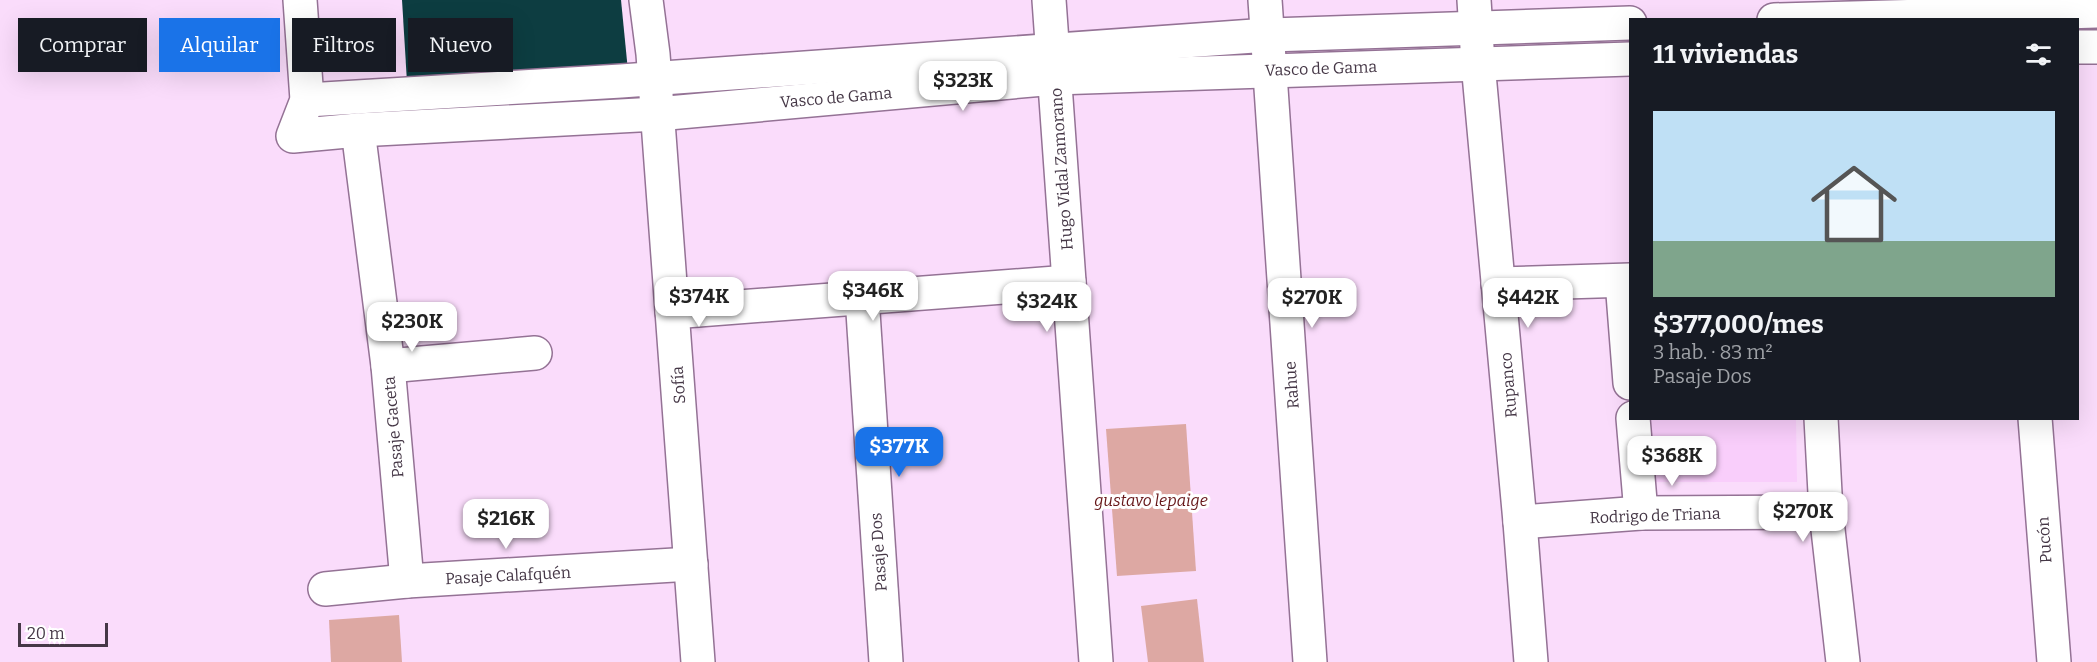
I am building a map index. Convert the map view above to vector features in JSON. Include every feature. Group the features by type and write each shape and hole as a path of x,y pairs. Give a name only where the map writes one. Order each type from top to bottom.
{"street":[{"path":"300,0 307,100"},
{"name":"Sofía","path":"646,0 655,79 698,662"},
{"name":"Hugo Vidal Zamorano","path":"1049,0 1096,662"},
{"name":"Rahue","path":"1265,0 1310,662"},
{"path":"1825,18 2003,11 2097,11"},
{"name":"Vasco de Gama","path":"1629,23 1475,13 1268,34 1054,63 657,114 358,130 293,136 307,100 655,79 1054,63 1269,70 1629,59"},
{"name":"Rupanco","path":"1475,13 1531,662"},
{"path":"2079,47 2097,47"},
{"name":"Pasaje Gaceta","path":"358,130 388,366 407,581"},
{"path":"1498,284 1626,280 1629,357"},
{"path":"672,312 1069,282"},
{"name":"Pasaje Dos","path":"862,297 886,662"},
{"path":"388,366 535,352"},
{"path":"1634,420 1641,513"},
{"path":"1821,420 1826,512 1843,662"},
{"name":"Pucón","path":"2035,420 2054,662"},
{"name":"Rodrigo de Triana","path":"1520,522 1641,513 1826,512"},
{"name":"Pasaje Calafquén","path":"325,589 407,581 691,564"}],"shaded area":[{"path":"1650,420 1796,420 1797,482 1655,482"}],"green space":[{"name":"gustavo lepaige","path":"1186,424 1196,571 1117,576 1106,429"},
{"path":"1197,599 1204,662 1148,662 1141,606"},
{"path":"399,615 402,662 331,662 329,620"}],"building":[{"path":"402,0 621,0 628,71 407,82"}]}
